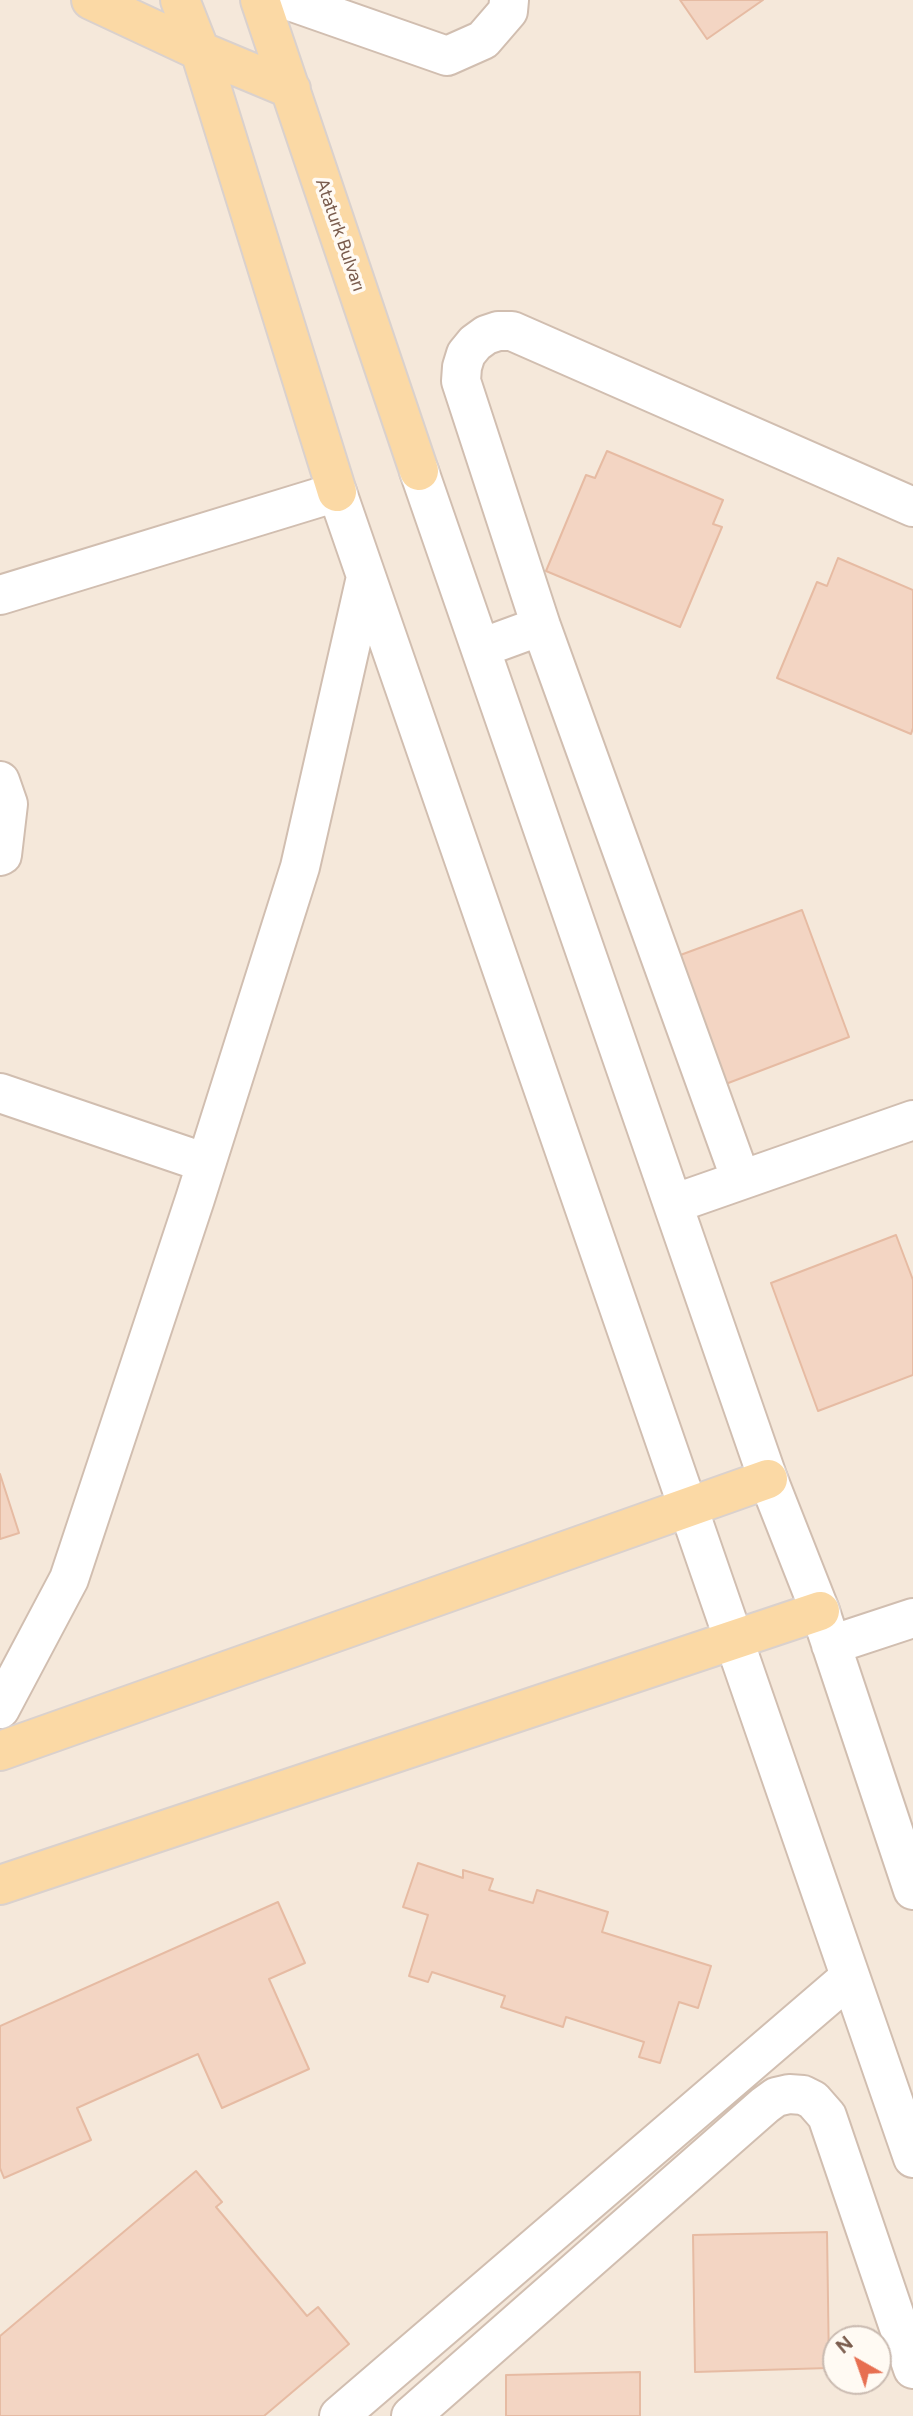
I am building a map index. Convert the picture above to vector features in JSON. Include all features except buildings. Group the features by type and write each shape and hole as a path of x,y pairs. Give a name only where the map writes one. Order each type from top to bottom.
{"main road":[{"path":"91,0 200,51 291,89"},
{"path":"180,0 200,51 337,492"},
{"name":"Ataturk Bulvarı","path":"260,0 419,471"},
{"path":"0,1751 768,1479"},
{"path":"0,1885 734,1640 825,1628"}],"street":[{"path":"287,0 447,56 483,40 508,11 509,0"},
{"path":"741,1180 541,626 461,381 466,354 475,342 486,335 498,331 512,331 913,507"},
{"path":"419,471 768,1479 825,1628 913,1890"},
{"path":"0,595 337,492 913,2158"},
{"path":"0,1709 69,1579 206,1163 300,867 366,577"},
{"path":"481,648 541,626"},
{"path":"0,781 8,804 0,856"},
{"path":"0,1093 206,1163"},
{"path":"673,1204 913,1120"},
{"path":"825,1628 913,1618"},
{"path":"339,2416 850,1977"},
{"path":"411,2416 683,2176 776,2097 789,2094 803,2095 813,2100 827,2116 913,2369"},
{"path":"654,2146 683,2176"},
{"path":"451,2320 481,2355"}],"shaded area":[{"path":"0,0 913,0 913,2416 0,2416"}]}
